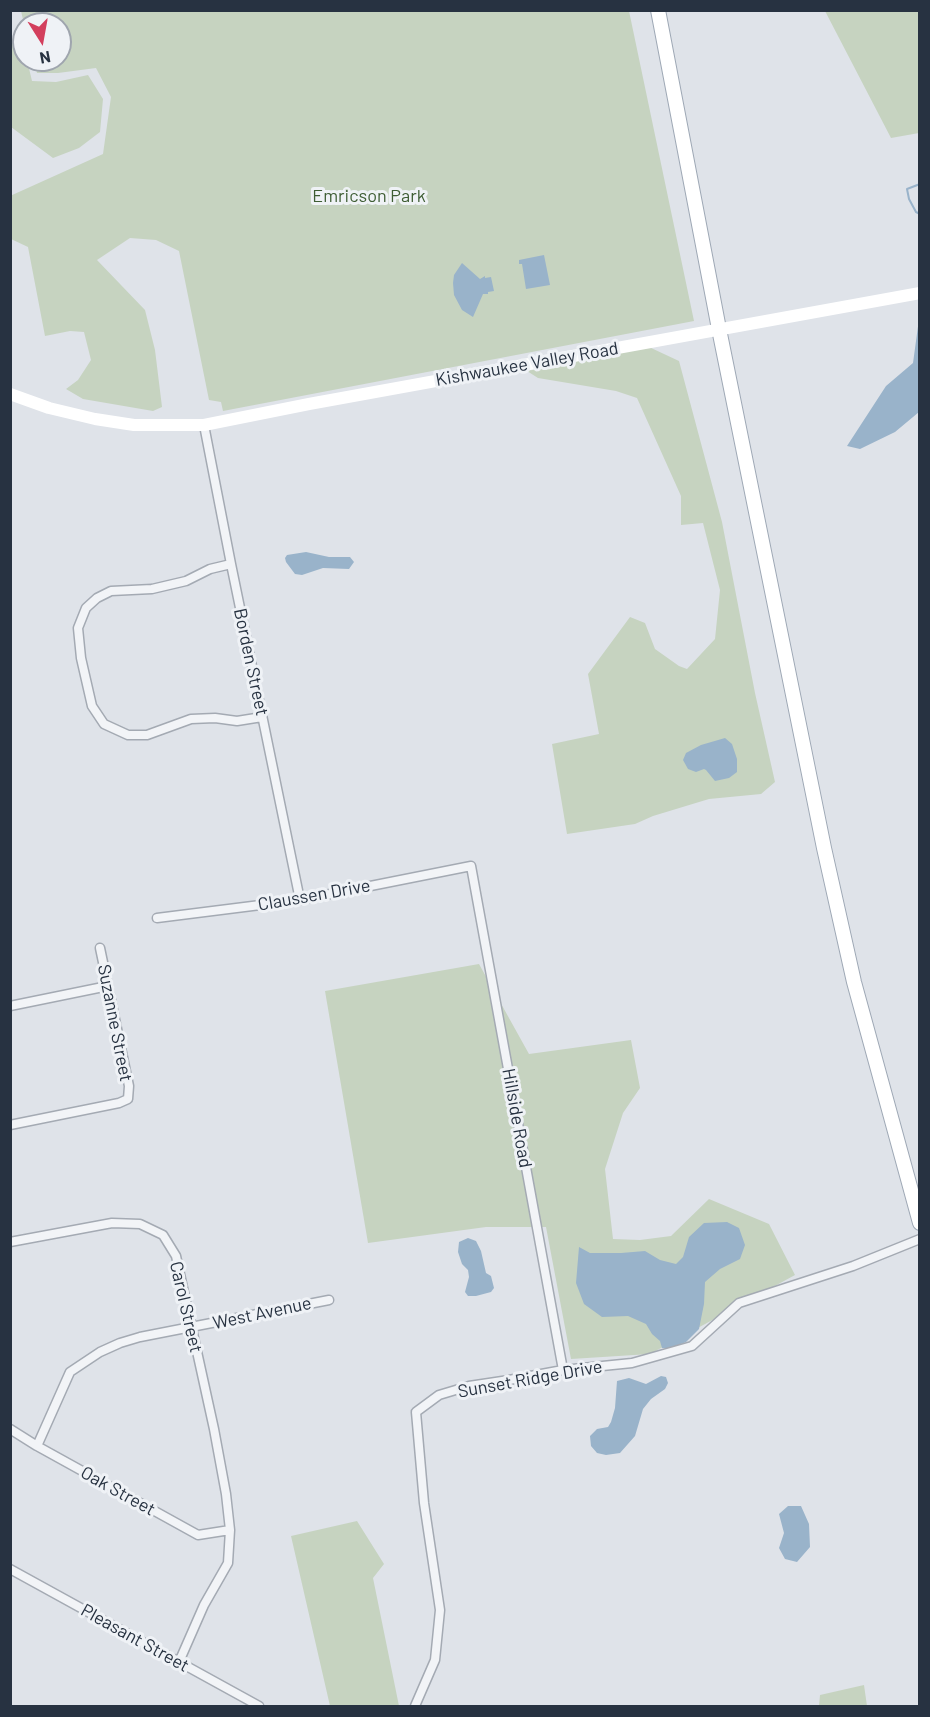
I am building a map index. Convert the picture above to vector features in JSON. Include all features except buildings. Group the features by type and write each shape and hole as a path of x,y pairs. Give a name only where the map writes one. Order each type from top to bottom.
{"main road":[{"path":"658,10 719,328 824,848 854,982 920,1223"}],"street":[{"name":"Kishwaukee Valley Road","path":"10,394 49,408 94,419 134,425 204,425 719,328 920,293"},
{"name":"Borden Street","path":"204,425 300,900"},
{"path":"231,564 210,569 186,581 152,590 111,591 97,598 86,608 78,628 81,658 92,706 104,724 128,735 147,735 190,719 215,718 237,721 262,717"},
{"name":"Claussen Drive","path":"157,918 300,900 471,866"},
{"name":"Hillside Road","path":"471,866 563,1370"},
{"name":"Suzanne Street","path":"10,1125 119,1103 128,1099 129,1086 100,948"},
{"path":"10,1006 108,986"},
{"name":"Carol Street","path":"10,1242 112,1223 140,1224 163,1236 176,1256 226,1494 230,1530 228,1563 204,1605 179,1662"},
{"name":"Sunset Ridge Drive","path":"415,1707 435,1660 440,1610 424,1503 416,1412 439,1395 469,1386 563,1370 632,1363 692,1346 739,1303 852,1266 920,1239"},
{"name":"West Avenue","path":"37,1446 70,1372 100,1352 140,1337 329,1300"},
{"name":"Oak Street","path":"10,1430 198,1534 230,1530"},
{"name":"Pleasant Street","path":"10,1569 259,1707"}],"green space":[{"name":"Emricson Park","path":"629,11 694,321 223,411 221,402 209,400 179,251 156,240 130,238 97,260 145,310 155,350 162,407 153,411 83,399 66,389 78,380 91,360 84,332 70,331 45,336 28,247 11,239 10,196 103,154 111,97 96,68 72,71 72,12 21,12"},
{"path":"825,11 919,11 919,133 891,138"},
{"path":"10,35 12,38 12,72 30,72 32,81 56,82 88,75 103,99 100,132 79,148 53,158 11,127"},
{"name":"Emricson Park","path":"37,72 66,72 58,73"},
{"path":"649,347 679,361 722,522 755,693 775,782 761,794 709,799 653,816 635,824 567,834 552,744 599,734 588,674 630,617 645,623 655,649 687,669 715,639 720,590 703,523 681,525 681,496 637,398 616,391 538,378 527,371"},
{"path":"479,964 529,1054 631,1040 640,1088 623,1113 605,1169 613,1239 640,1240 671,1236 709,1199 769,1224 795,1275 650,1354 571,1359 546,1227 486,1227 368,1243 325,991"},
{"path":"357,1521 384,1564 373,1578 399,1706 330,1706 291,1536"},
{"path":"864,1685 867,1706 819,1706 820,1695"}],"water":[{"path":"544,255 550,285 526,289 522,264 519,264 519,260"},
{"path":"462,263 480,279 485,276 485,278 491,277 494,291 483,294 473,317 462,310 454,295 454,275"},
{"path":"919,319 919,412 895,432 860,449 847,446 886,386 913,363"},
{"path":"306,552 329,557 350,557 354,562 349,569 323,568 302,575 295,574 285,558 287,555"},
{"path":"725,738 732,744 737,759 737,772 729,778 715,781 704,769 696,772 688,769 683,760 686,753 701,745"},
{"path":"727,1222 739,1228 745,1245 740,1259 720,1269 705,1282 699,1329 686,1342 671,1348 662,1348 660,1341 646,1324 628,1316 602,1317 584,1304 576,1283 579,1247 590,1253 645,1251 660,1260 676,1264 683,1257 689,1237 704,1223"},
{"path":"468,1238 476,1241 481,1251 486,1273 491,1276 494,1288 491,1292 468,1296 465,1292 469,1277 468,1270 462,1264 458,1252 459,1242"},
{"path":"661,1376 666,1377 668,1383 665,1389 651,1399 643,1409 635,1436 620,1453 606,1455 597,1453 591,1446 590,1436 597,1429 608,1427 611,1422 615,1408 617,1381 629,1378 646,1384"},
{"path":"788,1506 801,1506 809,1524 810,1547 797,1562 785,1559 779,1548 784,1533 779,1514"}],"waterway":[{"path":"920,184 907,189 909,199 916,212 920,214"}]}
